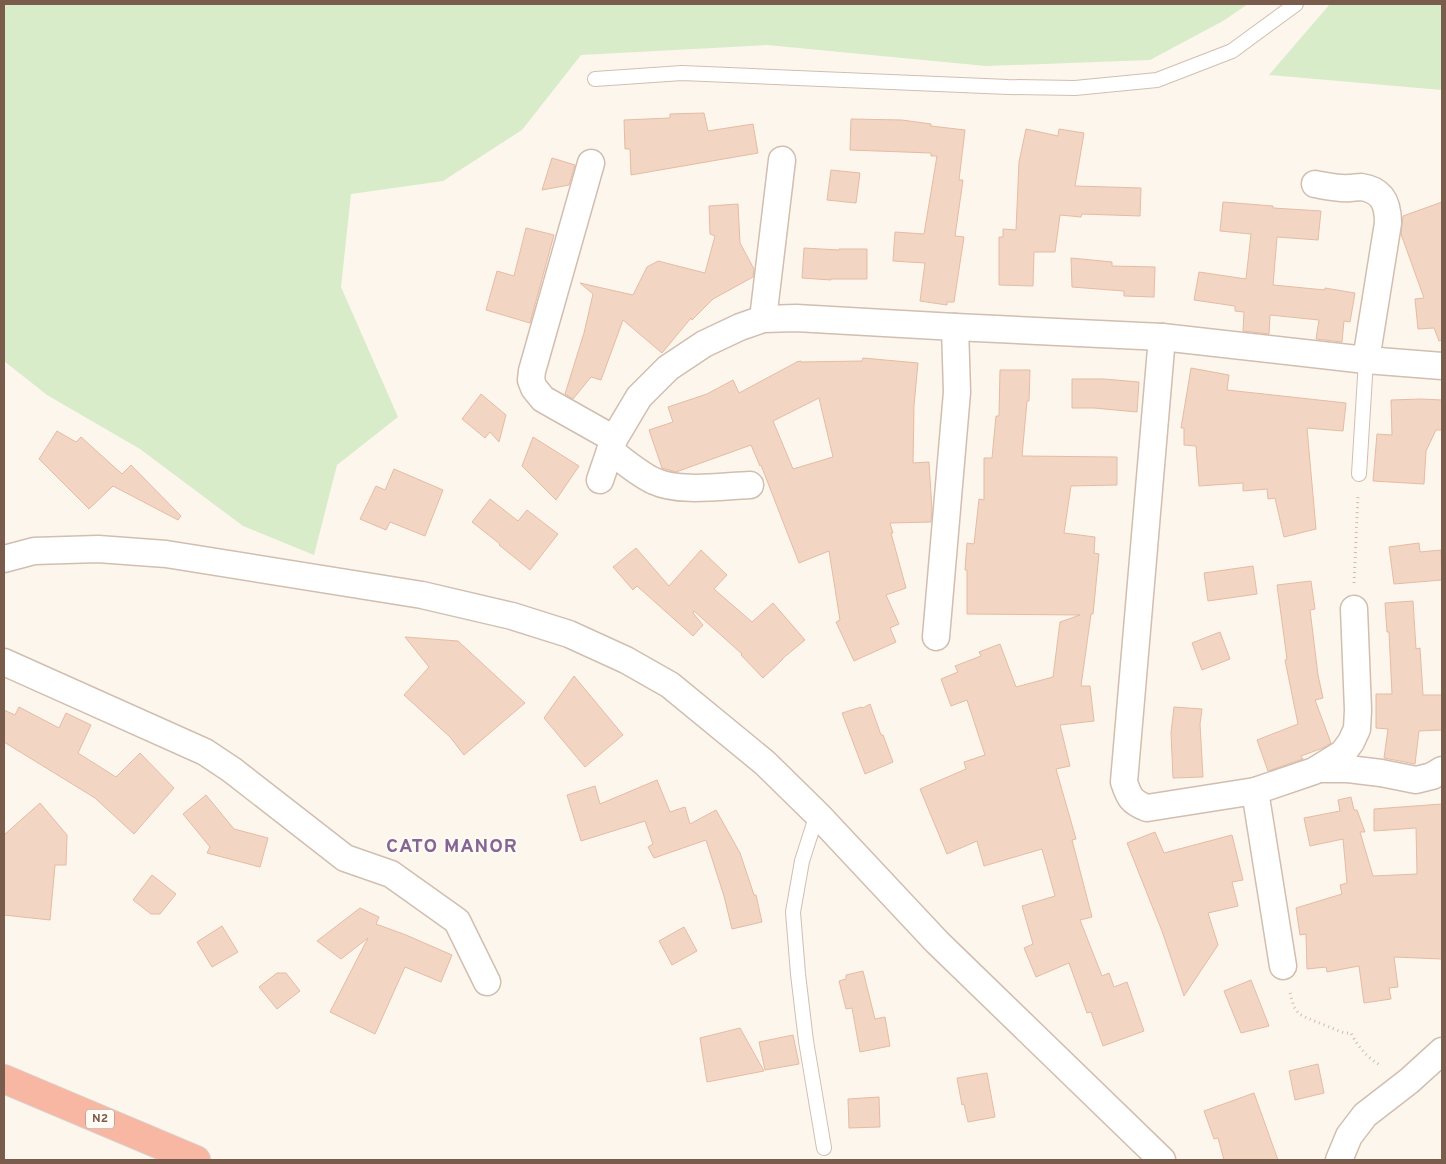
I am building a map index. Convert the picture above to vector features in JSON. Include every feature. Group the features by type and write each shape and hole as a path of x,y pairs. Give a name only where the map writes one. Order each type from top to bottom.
{"highway":[{"name":"N2","path":"4,1079 196,1160"}],"street":[{"path":"763,319 782,160"},
{"path":"591,163 532,372 531,380 534,388 543,399 612,445 654,481 670,486 690,488 750,485"},
{"path":"1315,184 1349,188 1360,187 1374,191 1383,198 1388,211 1388,223 1366,360"},
{"path":"600,480 612,445 639,397 668,368 704,344 740,327 763,319 796,318 1162,337 1366,360 1442,366"},
{"path":"936,637 957,392 955,327"},
{"path":"1162,337 1124,782 1129,796 1137,804 1147,808 1255,791 1318,769 1343,752 1351,742 1357,729 1354,598"},
{"path":"4,559 34,551 98,549 166,554 422,595 512,616 569,634 626,660 670,685 765,763 817,814 937,942 1162,1160"},
{"path":"4,662 205,752 232,770 345,858 391,874 457,921 487,982"},
{"path":"1318,769 1348,769 1416,780 1432,776 1442,770"},
{"path":"1255,791 1284,966"},
{"path":"1339,1160 1349,1136 1365,1115 1409,1081 1442,1051"}],"lane":[{"path":"595,79 682,73 1008,87 1075,88 1157,80 1232,51 1296,4"},
{"path":"1358,481 1366,360"},
{"path":"817,814 802,861 793,912 805,1032 824,1148"}],"path":[{"path":"1354,598 1358,481"},
{"path":"1284,966 1294,1007 1299,1014 1344,1033 1351,1033 1356,1043 1372,1061 1409,1081"}],"green space":[{"path":"4,4 1248,4 1223,21 1150,60 986,66 767,45 581,55 522,130 443,181 351,194 341,287 398,417 337,465 314,555 243,526 140,449 47,395 4,361"},
{"path":"1330,4 1442,4 1442,90 1269,75"}],"building":[{"path":"704,113 708,131 753,124 758,153 631,175 630,149 625,149 624,120 670,118 670,114"},
{"path":"851,119 902,120 965,130 959,180 963,180 955,236 964,237 954,302 947,302 947,305 920,301 925,263 893,261 895,232 924,234 937,156 931,156 931,153 850,150"},
{"path":"1026,129 1058,136 1059,129 1084,133 1075,186 1141,188 1140,216 1082,214 1081,217 1060,215 1055,252 1034,252 1033,286 999,285 999,237 1003,237 1003,229 1016,230 1019,162"},
{"path":"552,158 575,165 569,185 542,190"},
{"path":"831,170 860,173 856,203 827,200"},
{"path":"1223,202 1321,211 1318,240 1277,237 1273,285 1325,290 1325,288 1355,293 1350,322 1344,321 1342,342 1316,339 1319,320 1270,315 1269,334 1243,331 1244,312 1235,311 1235,306 1194,300 1199,272 1246,279 1251,234 1220,231"},
{"path":"1442,202 1442,340 1439,341 1434,328 1418,329 1415,299 1424,298 1401,234 1403,216"},
{"path":"738,204 740,243 754,269 753,277 713,299 692,320 691,318 662,353 623,320 601,380 591,377 573,399 565,394 584,333 593,294 580,283 633,295 647,267 658,261 705,273 715,236 710,234 709,206"},
{"path":"526,228 554,235 530,323 486,310 497,271 514,276"},
{"path":"804,248 867,249 867,279 831,280 802,278"},
{"path":"1071,258 1112,262 1112,266 1155,267 1154,297 1124,296 1124,291 1072,287"},
{"path":"863,358 918,363 914,405 913,463 929,462 932,510 931,522 890,523 906,588 886,595 899,624 890,628 896,642 854,661 836,622 840,620 829,551 799,563 761,465 751,445 676,472 662,468 649,430 673,422 668,407 707,394 733,380 739,393 796,362 862,361","holes":["819,398 833,457 793,469 773,421"]},
{"path":"1191,368 1229,375 1227,390 1346,403 1343,431 1307,428 1316,529 1284,537 1275,498 1268,499 1267,489 1243,491 1243,483 1199,486 1196,446 1184,445 1184,428 1181,428"},
{"path":"1000,370 1030,370 1029,401 1027,401 1022,456 1117,457 1117,485 1071,486 1064,533 1095,537 1094,553 1099,554 1093,614 1091,614 1081,686 1090,686 1094,721 1060,725 1070,766 1056,769 1076,839 1072,840 1092,917 1080,920 1102,976 1109,973 1114,987 1127,982 1144,1031 1103,1046 1091,1012 1087,1013 1069,963 1036,977 1024,948 1033,944 1022,906 1055,896 1042,849 984,866 977,841 947,854 920,789 966,769 964,762 985,755 967,700 951,706 941,679 958,672 955,666 981,656 979,652 1000,644 1016,687 1053,677 1060,622 1080,615 967,614 967,570 965,570 967,543 974,544 979,499 984,500 984,458 992,458 996,416 999,416"},
{"path":"1072,379 1139,382 1137,412 1072,408"},
{"path":"481,394 506,415 499,442 490,432 485,438 462,419"},
{"path":"1391,400 1442,400 1442,430 1436,430 1426,451 1424,484 1373,481 1377,434 1392,435"},
{"path":"57,431 76,442 81,437 122,474 131,465 181,516 178,520 113,486 89,509 39,459"},
{"path":"533,437 579,466 556,500 522,466"},
{"path":"394,469 443,490 425,536 390,522 386,530 360,519 376,486 385,490"},
{"path":"490,499 518,521 527,510 558,534 530,570 472,522"},
{"path":"1419,543 1420,552 1441,550 1442,580 1394,584 1389,547"},
{"path":"636,548 669,586 701,550 727,575 714,589 752,622 773,603 805,640 763,678 742,654 694,611 693,613 703,625 693,636 637,586 633,590 613,567"},
{"path":"1253,566 1257,594 1208,601 1204,573"},
{"path":"1311,581 1315,609 1310,610 1318,675 1323,698 1315,700 1331,743 1301,756 1303,759 1268,771 1257,740 1298,724 1285,660 1287,659 1277,585"},
{"path":"1413,601 1416,649 1420,648 1423,695 1442,695 1442,730 1419,731 1415,764 1384,758 1388,729 1376,728 1376,694 1392,694 1389,632 1387,632 1385,603"},
{"path":"1220,632 1230,659 1202,670 1192,643"},
{"path":"405,637 458,641 525,703 464,755 450,737 404,695 429,667"},
{"path":"574,676 623,735 585,767 544,718"},
{"path":"870,704 893,762 865,774 842,713 863,708"},
{"path":"19,707 59,728 66,713 91,725 78,753 116,777 140,753 174,788 134,834 95,798 4,742 4,710 15,715"},
{"path":"1174,707 1202,709 1200,724 1203,777 1173,778 1171,733"},
{"path":"657,780 670,812 685,807 690,824 716,810 740,853 754,895 756,895 762,922 732,929 724,896 706,840 654,858 648,847 653,844 645,821 581,841 567,795 595,786 600,804"},
{"path":"206,795 234,829 268,838 260,867 207,853 210,847 183,814"},
{"path":"1351,797 1354,810 1357,810 1365,832 1360,832 1373,876 1417,874 1416,828 1374,831 1374,809 1442,804 1442,959 1394,957 1398,987 1389,988 1391,999 1364,1003 1359,966 1327,972 1326,967 1307,969 1306,934 1300,935 1296,908 1342,894 1340,885 1347,883 1343,839 1310,846 1304,818 1340,811 1338,800"},
{"path":"40,803 67,835 66,865 55,865 50,920 4,915 4,835"},
{"path":"1155,832 1164,853 1232,835 1243,880 1232,882 1238,906 1208,913 1218,945 1184,996 1162,931 1127,843"},
{"path":"152,875 176,894 160,914 151,914 133,900"},
{"path":"360,908 379,917 376,924 452,955 441,982 405,967 375,1034 330,1012 368,938 341,959 317,941"},
{"path":"222,926 238,952 212,967 197,942"},
{"path":"684,927 697,951 672,965 659,941"},
{"path":"863,971 875,1019 885,1017 890,1046 860,1052 852,1008 846,1009 839,981 846,979 846,975"},
{"path":"277,973 286,973 300,991 277,1009 259,987"},
{"path":"1251,980 1269,1026 1241,1033 1224,991"},
{"path":"740,1028 764,1071 707,1082 700,1038"},
{"path":"793,1035 799,1064 765,1070 759,1042"},
{"path":"1318,1064 1324,1093 1295,1100 1289,1071"},
{"path":"987,1073 995,1117 968,1122 964,1104 962,1105 957,1078"},
{"path":"1254,1093 1278,1160 1224,1160 1218,1138 1214,1139 1204,1111"},
{"path":"879,1097 880,1127 849,1128 848,1099"}],"district":[{"name":"CATO MANOR","path":"452,847"}]}
